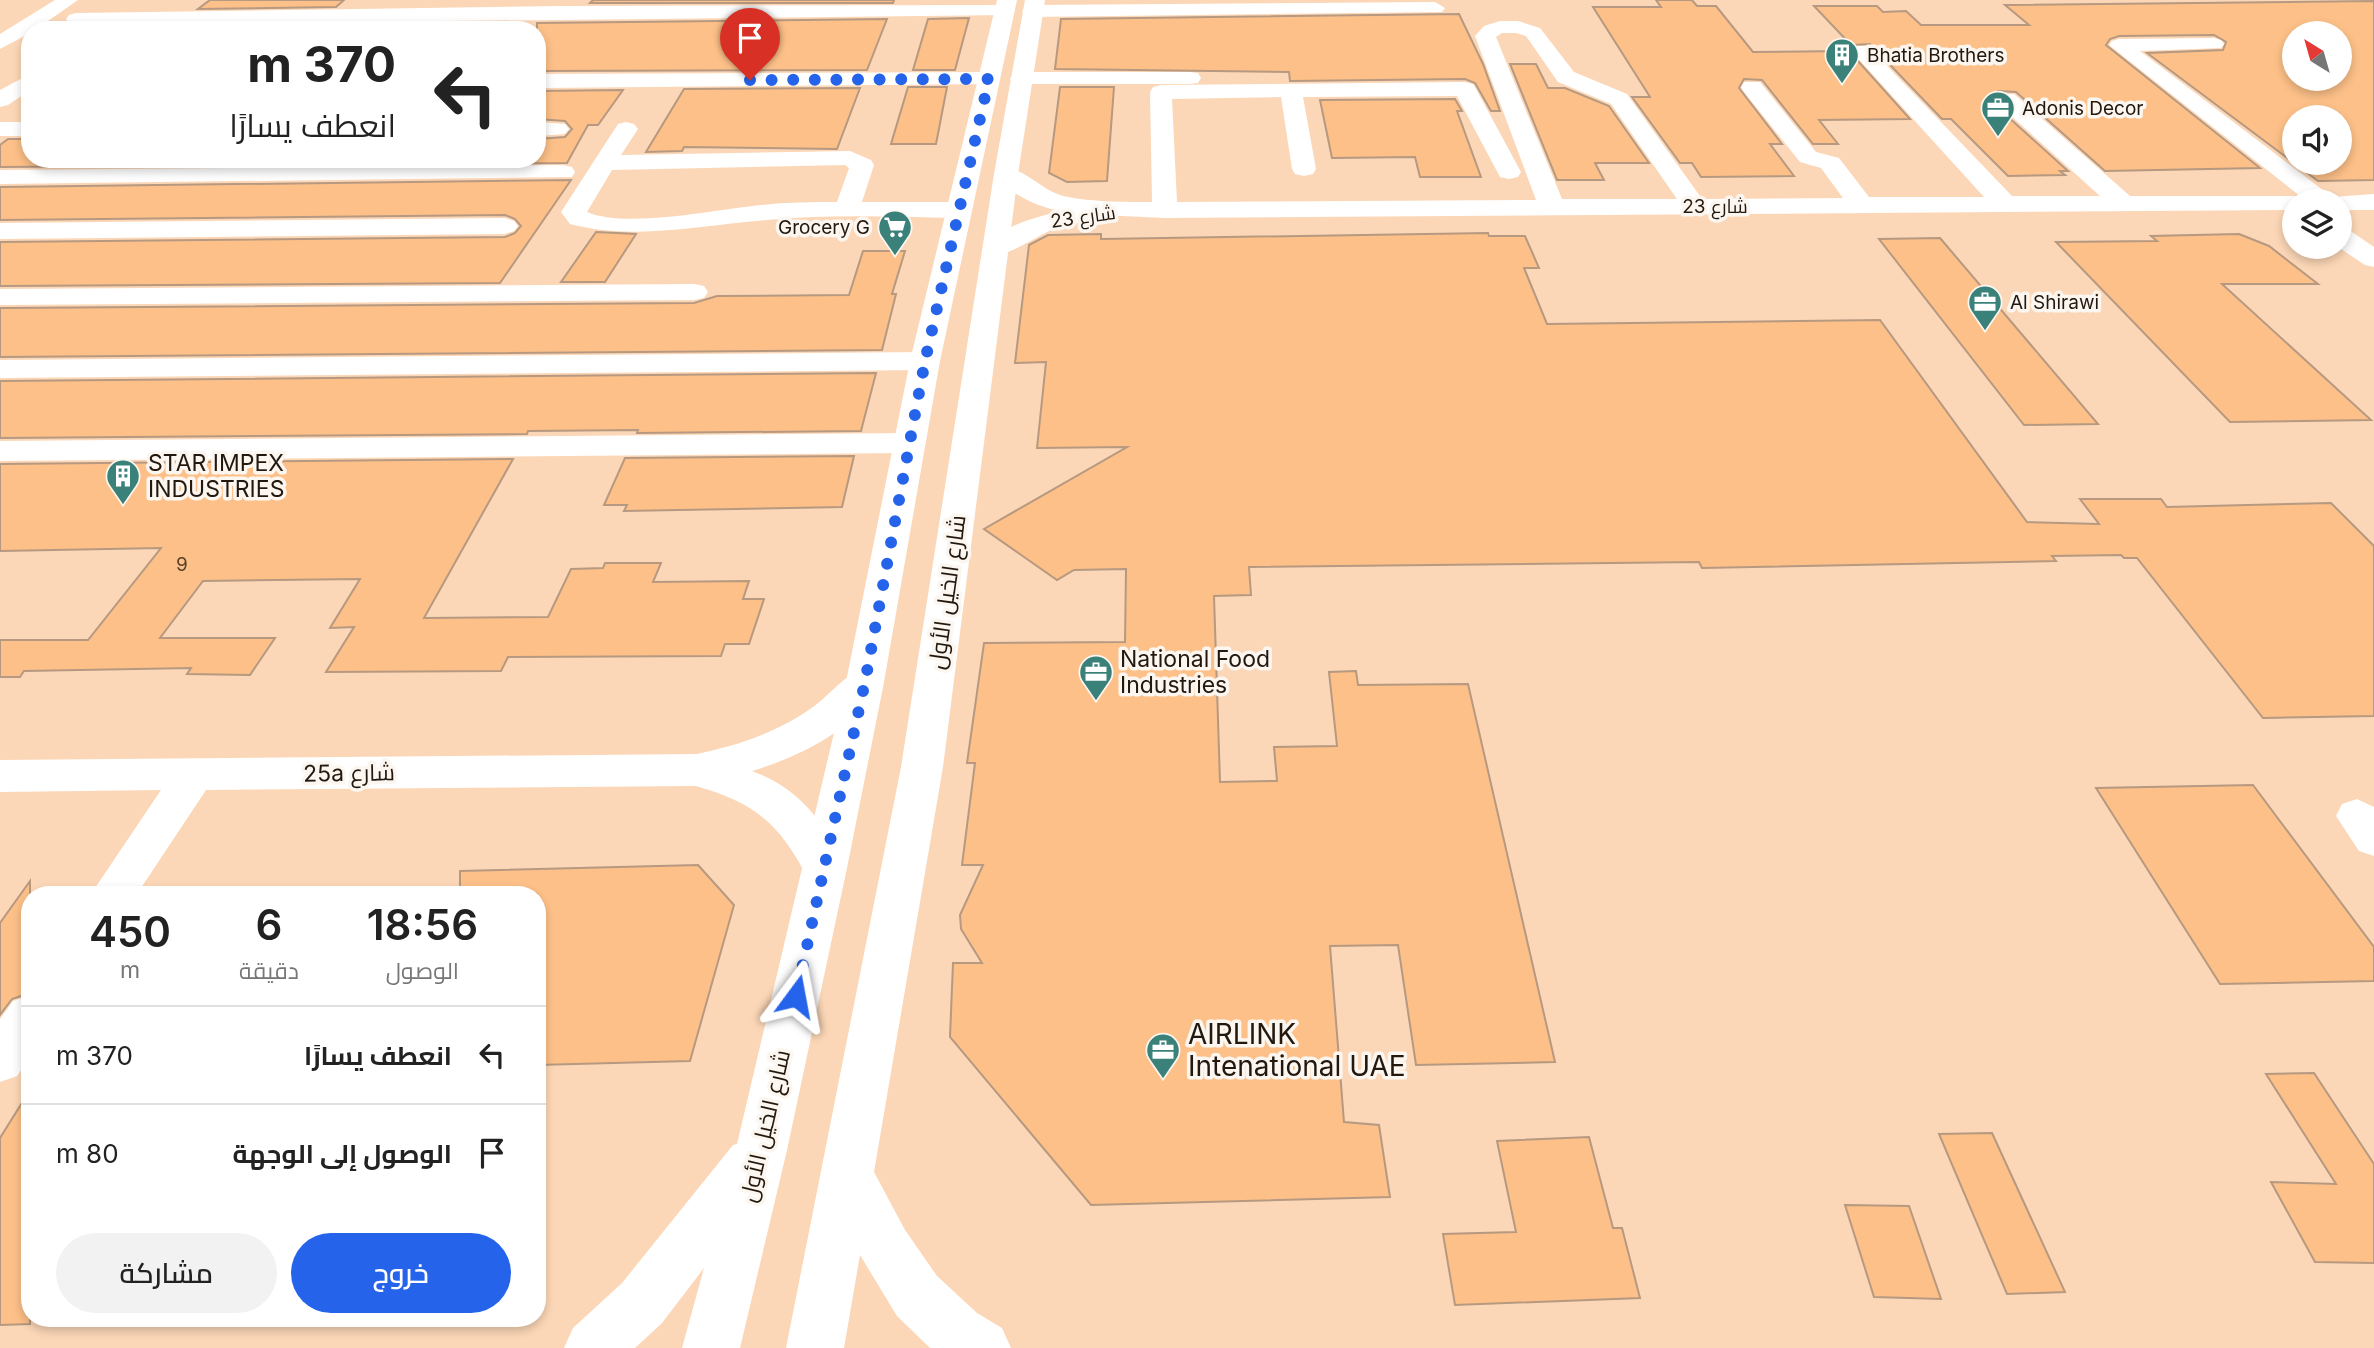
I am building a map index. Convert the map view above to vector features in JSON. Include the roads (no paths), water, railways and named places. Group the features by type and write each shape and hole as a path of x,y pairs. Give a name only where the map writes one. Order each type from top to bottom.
{"main road":[{"path":"35,21 68,0"},
{"path":"72,21 104,0"},
{"path":"131,21 149,8 174,0"},
{"path":"480,0 488,0"},
{"path":"1022,5 1276,0"},
{"path":"346,14 367,1 440,1"},
{"name":"شارع الخيل الأول","path":"711,1348 761,1150 825,868 865,682 925,361 959,210 1005,79 1022,5"},
{"path":"149,8 346,14 563,6 1435,8"},
{"path":"1552,207 1490,53 1486,34 1495,28 1518,27 1533,32 1566,77 1619,99 1695,206"},
{"path":"0,43 21,30"},
{"path":"2214,44 2119,45 2306,189"},
{"path":"1861,50 2005,204"},
{"path":"546,86 1461,75"},
{"name":"شارع الخيل الأول","path":"815,1348 922,767 1006,174 1005,79"},
{"path":"0,100 21,86"},
{"path":"1752,86 1806,155 1830,163 1862,205"},
{"path":"1165,210 1161,92 1465,89 1508,172"},
{"path":"1291,91 1304,170"},
{"path":"2006,99 2123,203"},
{"path":"0,122 21,107"},
{"path":"0,130 21,129"},
{"path":"626,129 574,212 579,219 613,223 666,223 767,212 959,210"},
{"path":"605,163 850,158 862,165 847,210"},
{"path":"0,177 563,172"},
{"name":"شارع 23","path":"1006,174 1036,194 1057,202 1136,210"},
{"path":"1713,186 1846,185"},
{"path":"2352,202 2374,202"},
{"name":"شارع 23","path":"995,249 1023,231 1046,222 1086,214 1136,210 2282,204"},
{"path":"0,231 505,226"},
{"path":"0,297 694,292"},
{"path":"0,369 925,361"},
{"path":"0,450 909,443"},
{"name":"25a شارع","path":"0,776 697,770 756,756 783,745 831,717 865,682"},
{"name":"25a شارع","path":"697,770 746,784 779,803 799,821 814,843 825,868"},
{"path":"118,886 195,774"},
{"path":"0,1060 21,1030"},
{"path":"593,1348 642,1303 761,1150"},
{"path":"847,1175 908,1287 939,1321 982,1348"}],"place":[{"name":"Bhatia Brothers","path":"1842,85"},
{"name":"Adonis Decor","path":"1998,138"},
{"name":"Grocery G","path":"895,257"},
{"name":"Al Shirawi","path":"1985,332"},
{"name":"STAR IMPEX INDUSTRIES","path":"123,506"},
{"name":"National Food Industries","path":"1096,702"},
{"name":"AIRLINK Intenational UAE","path":"1163,1080"}]}
